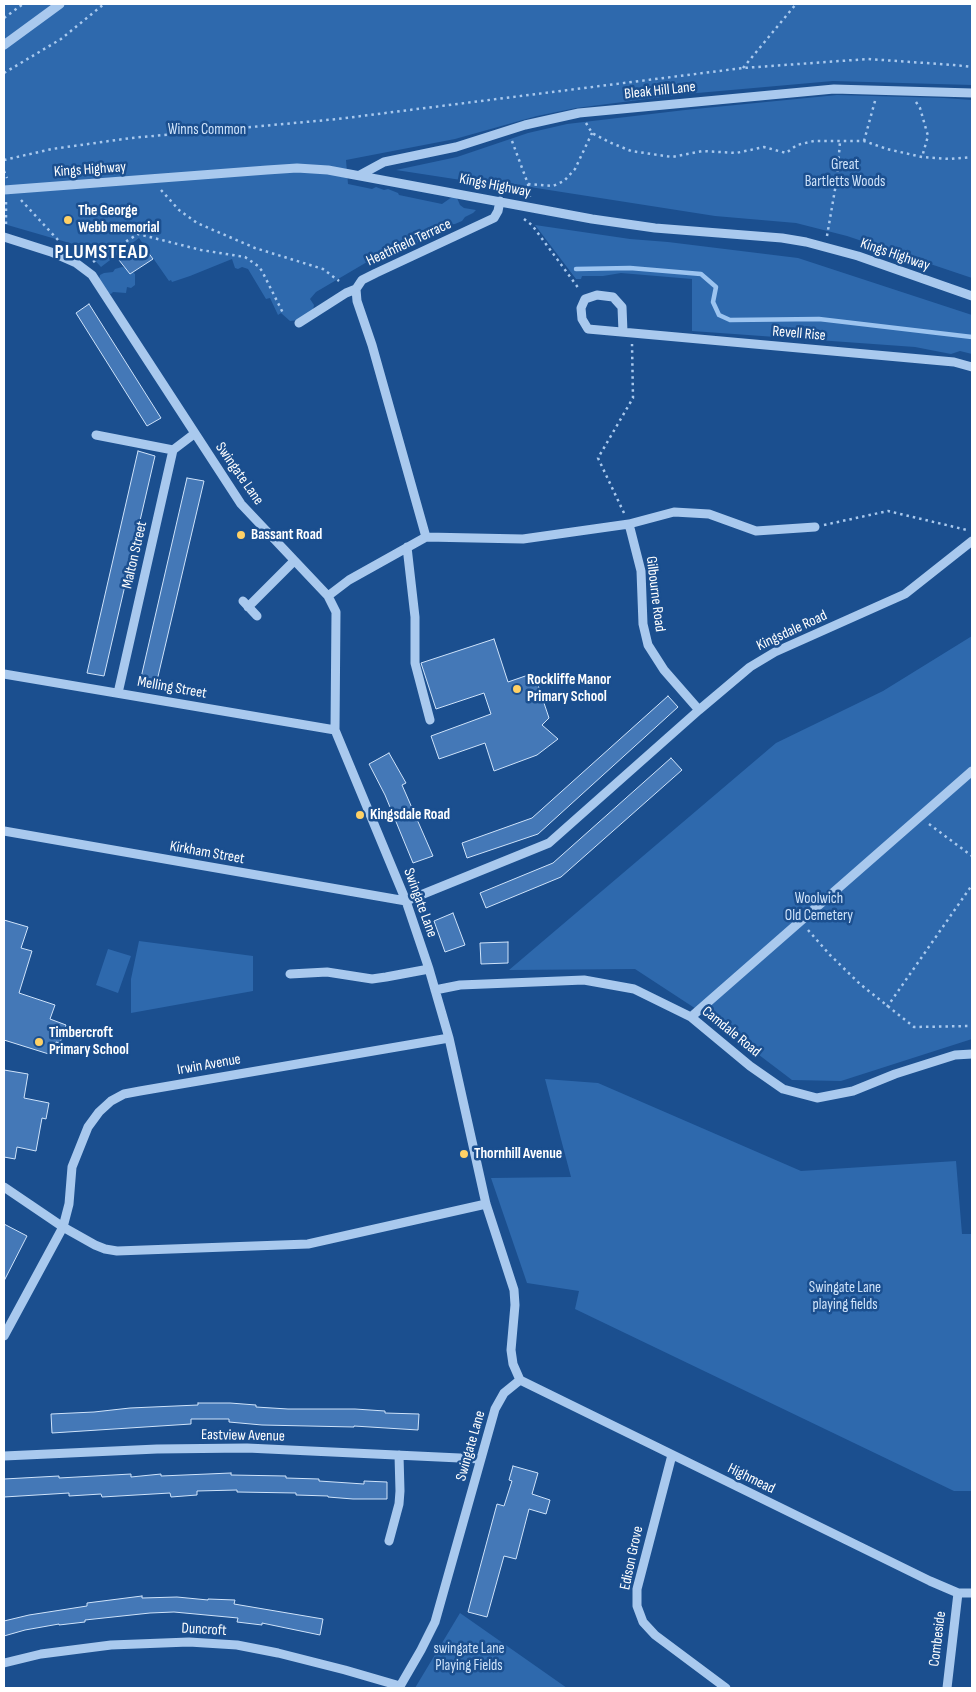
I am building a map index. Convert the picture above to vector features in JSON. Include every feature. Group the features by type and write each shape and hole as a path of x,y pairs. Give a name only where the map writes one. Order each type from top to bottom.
{"street":[{"path":"4,45 60,4"},
{"name":"Bleak Hill Lane","path":"360,175 384,162 456,146 525,125 579,113 834,89 972,93"},
{"name":"Kings Highway","path":"4,190 297,168 328,170 592,219 655,228 782,238 824,246 972,296"},
{"name":"Heathfield Terrace","path":"299,323 346,293 356,289 362,280 494,218 500,201"},
{"name":"Swingate Lane","path":"4,237 51,252 76,263 92,275 241,504 328,596 336,612 335,730 406,901 449,1038 486,1204 514,1290 515,1305 511,1350 513,1364 520,1380 504,1394 495,1409 435,1622 399,1687"},
{"path":"356,289 357,301 372,345 426,537"},
{"path":"585,299 597,295 613,297 622,307 628,332"},
{"name":"Revell Rise","path":"585,299 582,308 582,318 588,329 954,362 972,367"},
{"path":"96,435 173,450 194,434"},
{"name":"Malton Street","path":"118,693 173,450"},
{"path":"328,596 349,580 426,537 523,539 629,524 674,512 709,514 756,532 815,527"},
{"name":"Gilbourne Road","path":"629,524 641,572 643,624 648,645 664,670 699,710"},
{"name":"Kingsdale Road","path":"406,901 549,843 750,667 774,652 905,594 972,541"},
{"path":"407,547 415,617 415,663 430,720"},
{"path":"257,616 246,604 294,561"},
{"name":"Melling Street","path":"4,674 335,730"},
{"path":"691,1017 972,771"},
{"name":"Kirkham Street","path":"4,831 406,901"},
{"path":"290,974 327,972 386,978 428,968"},
{"name":"Camdale Road","path":"435,990 460,985 584,980 634,990 691,1017 750,1066 783,1089 817,1098 853,1091 895,1074 956,1055 972,1054"},
{"name":"Irwin Avenue","path":"4,1336 63,1227 69,1204 72,1167 85,1134 99,1112 111,1101 124,1094 449,1038"},
{"path":"5,1189 63,1227 95,1245 118,1251 302,1245 486,1204"},
{"name":"Highmead","path":"520,1380 921,1577 958,1593 972,1593"},
{"name":"Eastview Avenue","path":"4,1456 157,1449 247,1448 481,1459"},
{"name":"Edison Grove","path":"672,1455 637,1589 636,1606 642,1622 655,1635 726,1688"},
{"path":"389,1541 399,1504 398,1456"},
{"name":"Combeside","path":"946,1688 958,1593"},
{"name":"Duncroft","path":"4,1663 41,1654 111,1645 188,1642 237,1645 278,1653 345,1670 399,1687"}],"path":[{"path":"4,18 23,4"},
{"path":"4,73 61,39 104,4"},
{"path":"744,68 796,4"},
{"path":"4,160 52,149 132,138 338,119 744,68 868,59 954,64 972,67"},
{"path":"864,141 877,90"},
{"path":"909,90 920,108 928,136 922,157"},
{"path":"579,113 592,132 609,142 631,151 672,157 703,152 736,153 764,147 786,153 797,145 814,141 864,141 887,149 922,157 950,159 972,157"},
{"path":"508,130 528,184 531,207"},
{"path":"528,184 553,186 564,181 575,170 592,132"},
{"path":"824,246 831,218 840,142"},
{"path":"4,171 7,178"},
{"path":"161,190 179,210 197,223 255,248 323,269 339,281"},
{"path":"21,200 58,240"},
{"path":"6,202 6,227"},
{"path":"524,219 532,225 585,299"},
{"path":"93,262 138,234 200,250 244,257 258,266 284,315"},
{"path":"628,332 634,398 598,458 629,524"},
{"path":"815,527 888,511 972,532"},
{"path":"920,817 972,856"},
{"path":"887,1007 972,885"},
{"path":"800,921 830,955 860,984 914,1027 972,1026"}],"green space":[{"name":"Winns Common","path":"4,4 972,4 972,85 833,81 686,94 576,108 537,116 455,139 346,160 348,184 372,189 376,187 384,190 388,189 399,195 442,204 452,197 457,198 460,205 464,208 476,210 462,221 419,238 417,245 406,249 398,248 367,262 316,292 310,299 314,305 313,310 300,320 290,321 281,313 278,315 270,298 266,299 248,269 242,267 235,268 232,259 172,282 171,280 169,281 139,238 101,267 89,254 73,244 4,224"},
{"name":"Great Bartletts Woods","path":"837,95 972,100 972,278 847,236 796,223 715,216 517,185 474,182 396,170 457,157 528,133 567,124"},
{"path":"535,225 630,239 798,258 972,315 972,354 960,351 951,354 915,347 692,331 692,279 621,273 603,276 582,276 581,279 576,279"},
{"path":"122,267 130,269 135,274 135,285 131,288 127,287 126,293 108,293 99,280 100,275 113,272 115,269"},
{"name":"Woolwich Old Cemetery","path":"972,636 972,1039 841,1081 792,1080 713,1020 635,969 509,970 776,743 883,691"},
{"path":"139,941 253,956 253,991 131,1013 131,979"},
{"path":"108,949 131,956 118,993 96,985"},
{"name":"Swingate Lane playing fields","path":"545,1079 598,1083 801,1171 956,1161 962,1234 972,1234 972,1491 954,1491 575,1309 579,1291 527,1283 491,1178 571,1177"},
{"name":"swingate Lane Playing Fields","path":"460,1613 567,1688 415,1688"}],"building":[{"path":"142,244 153,259 130,274 119,260"},
{"path":"89,304 161,418 147,426 76,313"},
{"path":"138,451 155,456 104,676 87,673"},
{"path":"187,478 204,481 156,685 140,682"},
{"path":"494,639 508,682 534,673 549,718 542,725 558,739 537,755 494,771 485,743 439,759 431,736 491,714 484,693 436,709 421,663"},
{"path":"668,696 678,707 538,834 467,858 462,843 532,818"},
{"path":"389,753 406,783 402,785 433,856 413,863 385,795 369,764"},
{"path":"671,758 682,770 561,877 486,908 480,893 553,863"},
{"path":"453,913 465,945 445,952 434,921"},
{"path":"4,920 28,927 21,948 32,951 19,993 55,1005 50,1019 66,1025 60,1043 56,1042 52,1055 4,1040"},
{"path":"508,942 508,963 481,964 480,943"},
{"path":"4,1070 28,1074 24,1098 49,1103 46,1119 42,1118 36,1151 17,1147 15,1159 4,1157"},
{"path":"4,1224 27,1236 4,1281"},
{"path":"198,1403 230,1403 288,1409 355,1409 385,1411 385,1413 419,1414 418,1430 354,1426 262,1425 229,1422 229,1419 191,1419 191,1424 52,1433 51,1414 198,1405"},
{"path":"513,1466 538,1473 532,1494 550,1500 546,1514 529,1509 516,1559 504,1556 487,1617 468,1612 497,1504 504,1506 512,1481 509,1480"},
{"path":"231,1473 231,1475 286,1476 286,1478 319,1479 319,1481 364,1484 364,1481 387,1482 387,1499 353,1499 296,1495 296,1493 237,1492 237,1490 197,1491 197,1495 171,1497 170,1493 102,1497 101,1494 69,1496 69,1493 4,1497 4,1479 131,1474 131,1477 161,1474 161,1476"},
{"path":"142,1596 142,1598 177,1597 235,1600 234,1604 323,1619 320,1635 262,1623 262,1625 237,1622 238,1618 174,1612 85,1620 85,1622 59,1624 4,1636 4,1621 87,1606 87,1603"}],"waterway":[{"path":"576,269 630,268 701,274 716,287 713,302 719,315 730,320 819,319 972,337"}],"place":[{"name":"The George Webb memorial","path":"68,220"},
{"name":"Bassant Road","path":"241,535"},
{"name":"Rockliffe Manor Primary School","path":"517,689"},
{"name":"Kingsdale Road","path":"360,815"},
{"name":"Timbercroft Primary School","path":"39,1042"},
{"name":"Thornhill Avenue","path":"464,1154"}],"district":[{"name":"PLUMSTEAD","path":"102,253"}]}
